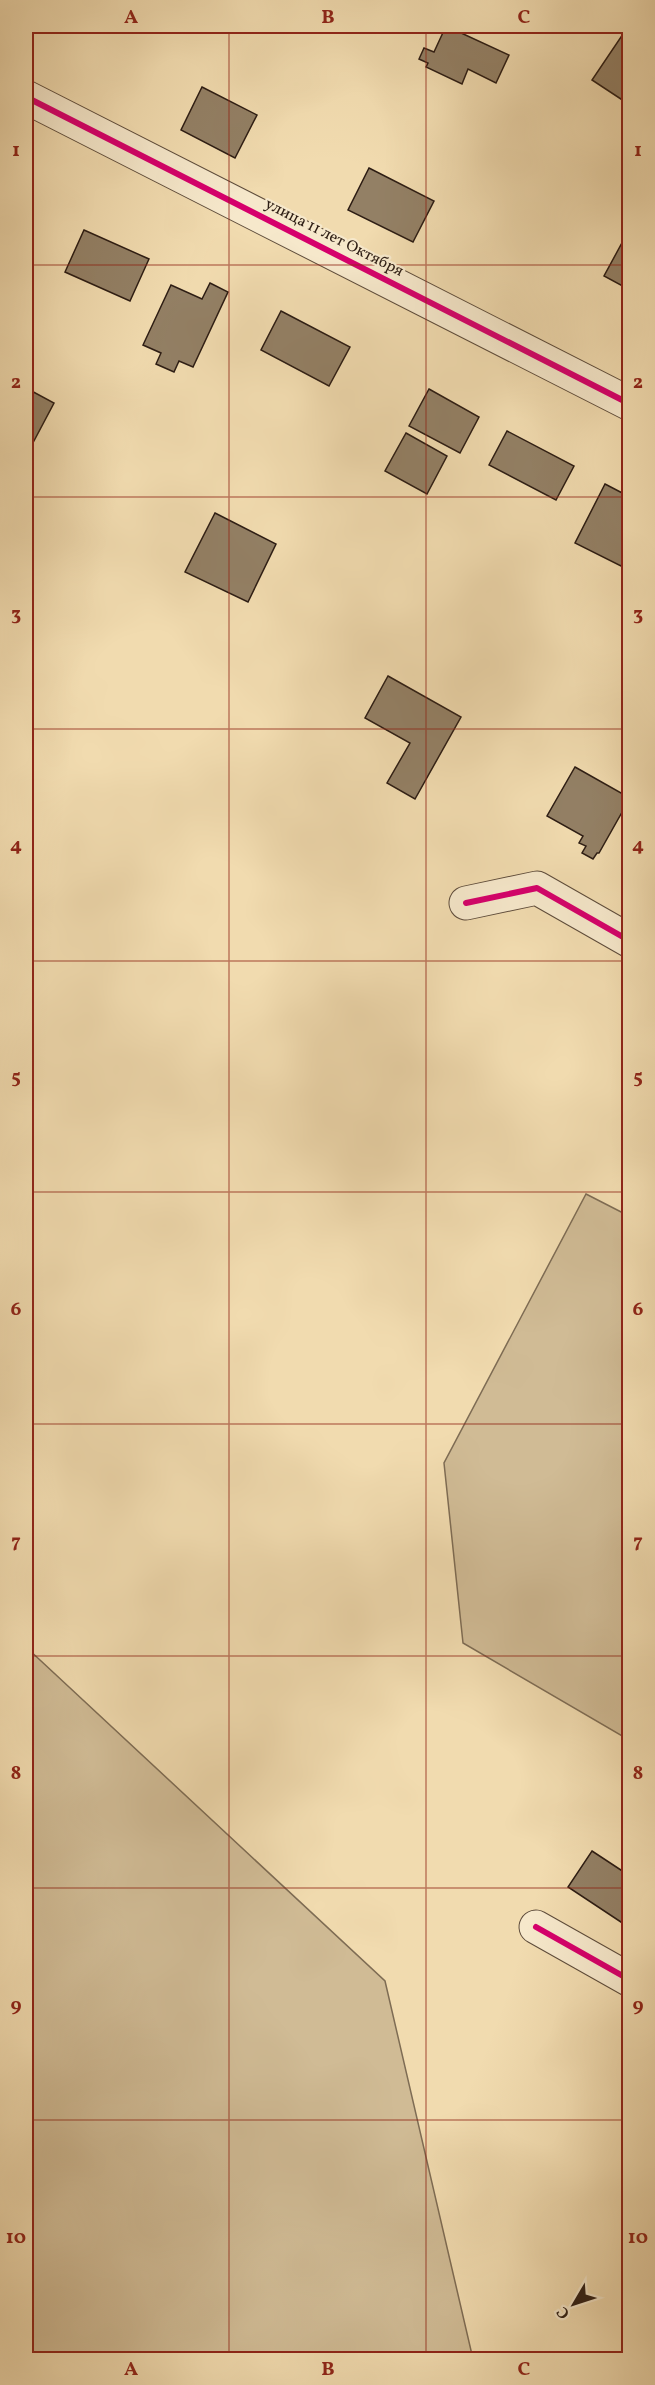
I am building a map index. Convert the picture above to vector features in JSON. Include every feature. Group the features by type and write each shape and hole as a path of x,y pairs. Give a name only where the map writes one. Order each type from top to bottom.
{"street":[{"name":"улица 11 лет Октября","path":"26,97 630,404"},
{"path":"466,903 537,888 630,941"},
{"path":"536,1927 630,1980"}],"shaded area":[{"path":"586,1194 629,1216 629,1740 463,1643 444,1463"},
{"path":"26,1647 385,1981 473,2359 26,2359"}],"building":[{"path":"446,26 509,55 496,83 468,69 462,84 426,67 428,63 419,59 424,48 434,52"},
{"path":"625,31 630,34 630,105 592,80"},
{"path":"202,87 257,115 235,158 181,130"},
{"path":"369,168 434,201 413,242 348,210"},
{"path":"630,228 630,290 604,276"},
{"path":"84,230 149,259 130,301 65,272"},
{"path":"210,283 228,292 193,367 179,361 174,372 156,364 161,353 143,345 171,285 202,299"},
{"path":"281,311 350,347 329,386 261,350"},
{"path":"26,388 54,403 26,456"},
{"path":"429,389 479,417 460,453 409,426"},
{"path":"507,431 574,466 556,500 489,465"},
{"path":"406,433 447,456 427,494 385,471"},
{"path":"605,484 630,497 630,549 621,566 575,543"},
{"path":"215,513 276,544 248,602 185,572"},
{"path":"388,676 461,717 415,799 387,783 410,743 365,718"},
{"path":"575,767 630,798 599,853 593,859 582,853 586,846 579,843 583,836 547,816"},
{"path":"592,1851 630,1876 630,1928 568,1887"}],"cycle path":[{"path":"26,97 630,404"},
{"path":"466,903 537,888 630,941"},
{"path":"536,1927 630,1980"}]}
